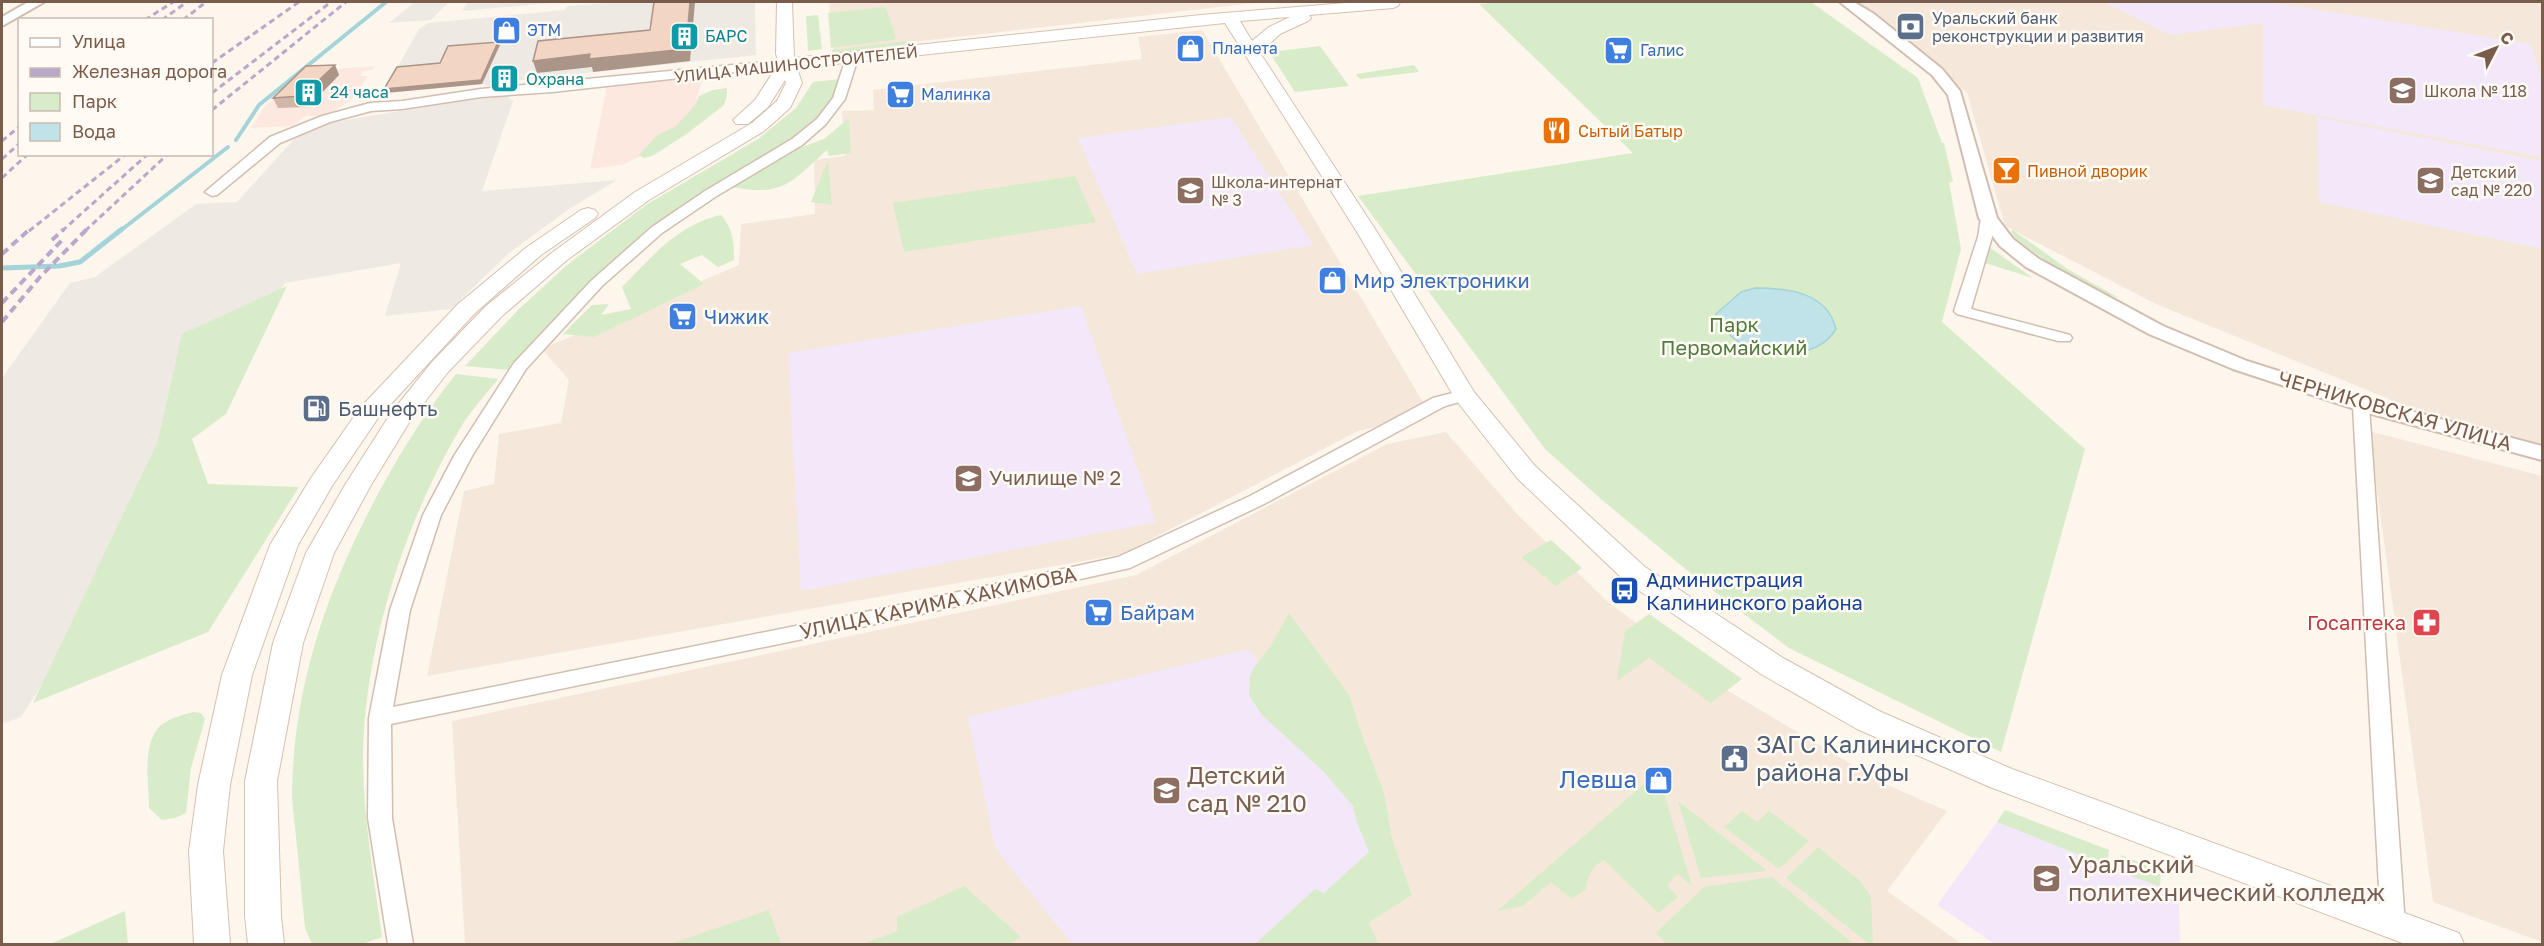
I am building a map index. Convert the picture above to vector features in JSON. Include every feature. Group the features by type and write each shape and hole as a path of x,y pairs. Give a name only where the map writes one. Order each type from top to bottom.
{"main road":[{"path":"266,945 263,916 261,781 288,643 320,553 358,485 400,418 440,367 494,311 560,256 642,196 758,127 784,104 794,83 786,64 784,2"},
{"name":"УЛИЦА МАШИНОСТРОИТЕЛЕЙ","path":"786,64 1387,2"},
{"path":"1252,52 1257,43 1277,28 1328,9"},
{"path":"1231,18 1367,232 1464,395 1526,472 1635,574 1772,666 1868,720 2001,778 2446,945"},
{"path":"212,945 206,851 214,784 226,721 237,675 284,545 320,484 369,413 466,309 543,245 657,169 737,124 762,103 786,64"}],"street":[{"path":"2,22 37,2"},
{"name":"ЧЕРНИКОВСКАЯ УЛИЦА","path":"1846,2 1869,17 1937,72 1955,94 1988,218 1995,231 2055,276 2139,322 2197,349 2361,406 2542,453"},
{"path":"400,945 380,818 380,718 400,610 432,515 463,456 514,375 597,284 657,230 710,194 797,142 821,122 839,99 852,58"},
{"name":"УЛИЦА МАШИНОСТРОИТЕЛЕЙ","path":"213,192 275,140 326,119 370,107 402,105 493,92 786,64"},
{"path":"1988,218 1985,237 1962,311 2064,338"},
{"name":"УЛИЦА КАРИМА ХАКИМОВА","path":"380,718 885,615 1123,563 1257,500 1439,402 1464,395"},
{"path":"2361,406 2393,925"}],"shaded area":[{"path":"415,2 449,2 431,20 389,23"},
{"path":"468,2 563,2 462,11"},
{"path":"619,2 755,2 756,55 500,82 499,85 484,86 485,84 383,93 419,29 428,23 565,10 567,6"},
{"path":"829,2 1263,2 833,51"},
{"path":"1855,2 2542,2 2542,445 2426,414 2156,304 2005,226 1967,93 1918,50"},
{"name":"Школа № 118","path":"2104,2 2269,2 2530,44 2542,78 2542,157 2263,105 2263,23 2170,35"},
{"path":"1202,30 1430,414 1358,431 1123,554 427,676 464,491 494,484 499,434 561,423 569,380 542,349 739,265 741,224 815,214 814,160 845,156 842,111 874,110 873,90 1142,59 1138,37"},
{"path":"375,66 372,70 363,71 360,76 368,76 352,99 327,116 305,116 294,126 251,128 266,105 312,71"},
{"path":"722,74 702,82 696,98 700,103 678,128 643,155 622,165 590,169 607,85"},
{"path":"505,94 513,101 482,191 617,180 569,209 509,253 451,309 385,316 401,263 285,283 173,450 184,467 21,717 2,724 2,378 70,283 95,277 196,204 237,202 297,136 327,123"},
{"name":"Школа-интернат № 3","path":"1231,117 1313,245 1137,274 1078,138"},
{"name":"Детский сад № 220","path":"2317,117 2542,161 2542,249 2319,202"},
{"name":"Училище № 2","path":"1081,306 1156,522 801,591 788,353"},
{"path":"2369,431 2542,476 2542,942 2433,902"},
{"path":"1446,432 1518,515 1608,602 1730,692 1883,783 1947,811 1887,891 1962,944 465,944 452,721 1136,575 1387,444"},
{"name":"Детский сад № 210","path":"1249,649 1399,862 1304,944 1072,944 995,848 968,717"},
{"name":"Уральский политехнический колледж","path":"1997,822 2179,894 2180,944 1995,944 1937,905"}],"green space":[{"name":"Парк Первомайский","path":"1501,2 1811,2 1918,78 1942,143 1944,143 1953,182 1949,182 1961,249 1942,322 2085,449 2001,752 1789,648 1694,576 1602,500 1545,449 1358,196 1633,153 1479,4"},
{"path":"884,7 896,38 894,40 831,48 828,13"},
{"path":"818,15 822,49 808,51 806,16"},
{"path":"914,40 915,45 832,54 832,50"},
{"path":"1320,46 1349,86 1295,92 1269,52"},
{"path":"1414,65 1419,72 1360,79 1356,74"},
{"path":"841,79 835,99 810,127 591,284 509,370 465,366 520,308 567,265 646,205 758,139 796,108 813,82"},
{"path":"727,88 724,105 688,133 654,155 644,158 639,155 656,136 676,126 696,104 699,96 713,90"},
{"path":"849,118 851,153 829,156 827,150 795,178 775,188 750,190 732,187 739,179 758,169 770,166 794,150 824,139"},
{"path":"828,160 832,205 811,202"},
{"path":"1075,176 1096,222 904,252 893,203"},
{"path":"721,215 732,236 734,260 718,267 702,255 680,264 704,284 594,337 563,334 592,305 609,304 601,315 631,309 622,287 655,253 679,234 691,226"},
{"path":"2013,230 2069,270 2119,298 2091,288 2040,257 2016,239 2011,232"},
{"path":"1986,245 2033,278 1982,262"},
{"path":"287,286 226,414 192,439 208,484 299,487 208,632 33,703 158,441 182,334"},
{"path":"456,374 498,379 464,422 443,459 408,538 381,623 366,709 363,751 364,798 382,937 363,944 312,944 305,928 292,792 294,751 307,674 330,600 361,528 406,446"},
{"path":"1551,540 1582,568 1556,586 1521,557"},
{"path":"1289,613 1349,695 1384,792 1392,839 1412,895 1368,923 1379,944 1255,944 1315,889 1324,893 1369,852 1353,806 1324,772 1262,715 1249,695 1250,676 1254,667 1270,647"},
{"path":"1649,614 1742,679 1711,703 1649,658 1617,681 1625,631"},
{"path":"193,712 201,713 205,719 191,768 186,813 162,820 149,808 148,756 150,746 153,736 161,725"},
{"path":"1660,770 1666,800 1692,886 1678,874 1667,885 1678,897 1658,913 1604,860 1591,872 1586,889 1572,899 1551,882 1523,906 1497,911"},
{"path":"1678,801 1767,871 1701,878"},
{"path":"2005,810 2109,850 2107,866 1997,822"},
{"path":"1742,811 1757,822 1769,811 1809,841 1779,869 1724,827"},
{"path":"1818,847 1860,881 1871,897 1873,944 1869,944 1786,878"},
{"path":"2121,855 2161,871 2160,887 2119,871"},
{"path":"1772,877 1854,944 1667,944 1656,933 1704,887"},
{"path":"964,886 1021,937 1009,944 863,944 897,931 897,917"},
{"path":"769,910 781,944 670,944"},
{"path":"125,911 128,944 50,944"}],"water":[{"path":"1755,288 1793,291 1815,300 1824,307 1836,329 1818,346 1794,353 1780,354 1754,350 1743,345 1718,325 1716,314 1741,292"}],"building":[{"path":"654,2 690,2 686,49 589,59 590,54 533,61 538,41 650,30"},
{"path":"498,42 481,80 384,89 397,67 440,63 448,46"},
{"path":"335,65 302,96 273,98 306,66"}],"waterway":[{"path":"236,140 259,105 386,2"},
{"path":"120,231 228,147"},
{"path":"2,268 59,266 80,262 122,229"}],"railway":[{"path":"148,18 173,2"},
{"path":"165,18 187,2"},
{"path":"186,18 206,2"},
{"path":"213,62 299,2"},
{"path":"213,92 331,2"},
{"path":"213,109 346,2"},
{"path":"2,141 18,128"},
{"path":"2,159 18,145"},
{"path":"2,178 26,156"},
{"path":"29,231 123,156"},
{"path":"62,231 146,156"},
{"path":"85,231 166,156"},
{"path":"2,254 30,229"},
{"path":"52,240 64,229"},
{"path":"2,322 40,277 85,231"},
{"path":"2,303 64,238"}],"place":[{"name":"Уральский банк реконструкции и развития","path":"1911,27"},
{"name":"ЭТМ","path":"506,30"},
{"name":"БАРС","path":"684,36"},
{"name":"Планета","path":"1191,48"},
{"name":"Галис","path":"1619,50"},
{"name":"Охрана","path":"505,79"},
{"name":"Школа № 118","path":"2403,91"},
{"name":"24 часа","path":"309,92"},
{"name":"Малинка","path":"900,94"},
{"name":"Сытый Батыр","path":"1557,131"},
{"name":"Пивной дворик","path":"2006,171"},
{"name":"Детский сад № 220","path":"2430,181"},
{"name":"Школа-интернат № 3","path":"1190,191"},
{"name":"Мир Электроники","path":"1332,281"},
{"name":"Чижик","path":"683,317"},
{"name":"Башнефть","path":"317,409"},
{"name":"Училище № 2","path":"968,478"},
{"name":"Администрация Калининского района","path":"1625,591"},
{"name":"Байрам","path":"1099,613"},
{"name":"Госаптека","path":"2427,623"},
{"name":"ЗАГС Калининского района г.Уфы","path":"1735,759"},
{"name":"Левша","path":"1658,780"},
{"name":"Детский сад № 210","path":"1166,790"},
{"name":"Уральский политехнический колледж","path":"2047,879"}]}
